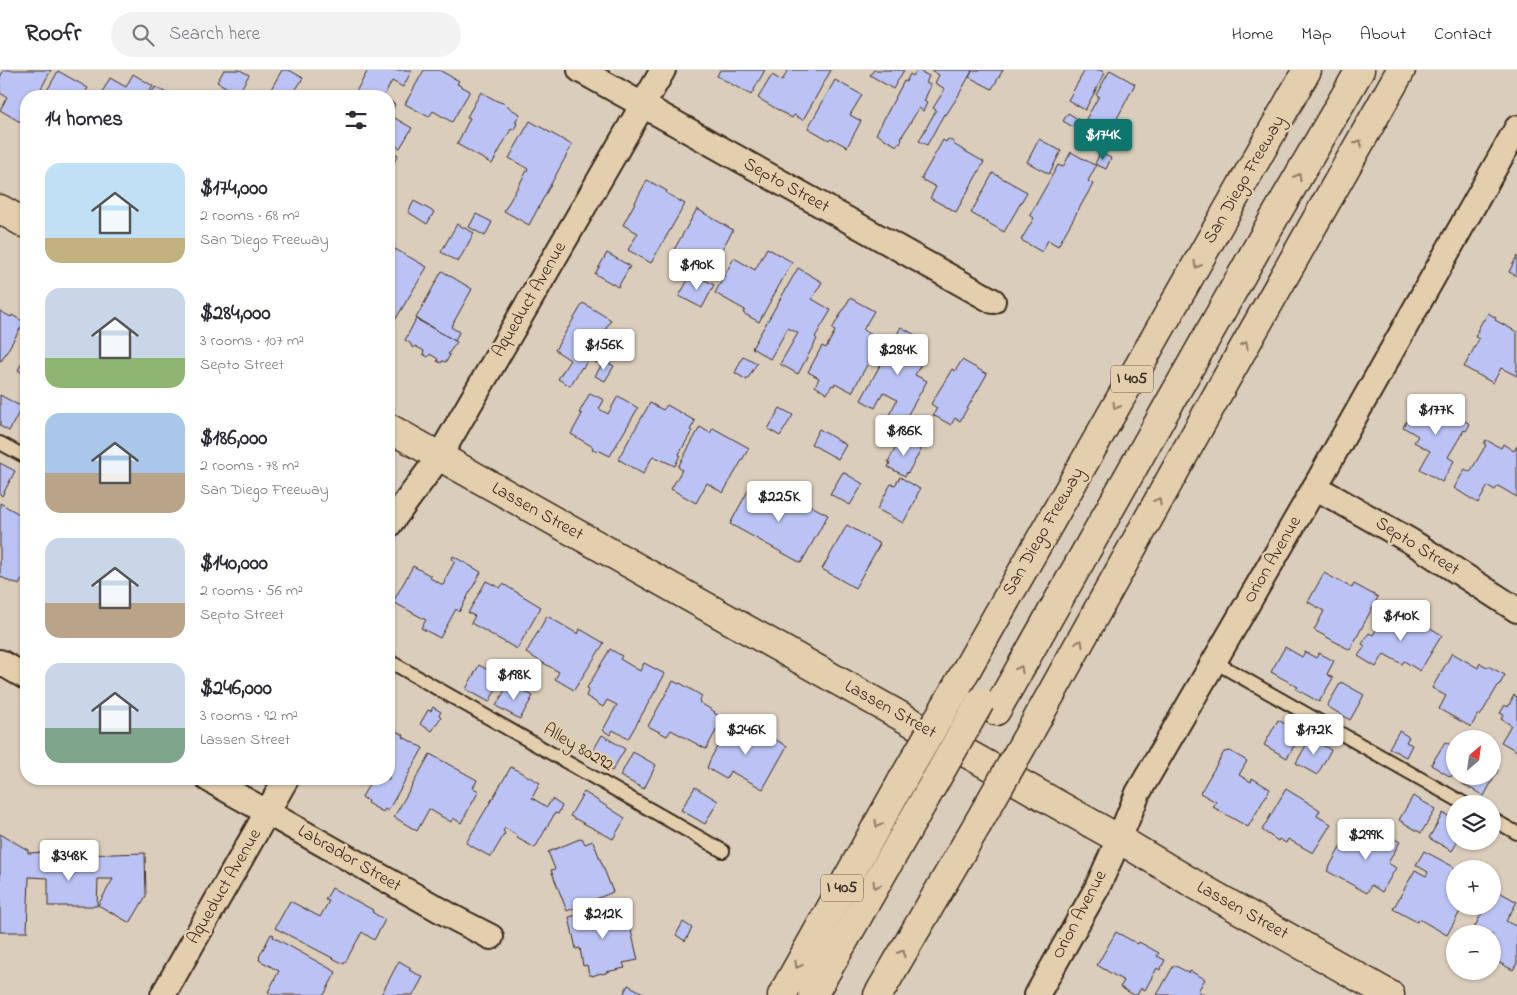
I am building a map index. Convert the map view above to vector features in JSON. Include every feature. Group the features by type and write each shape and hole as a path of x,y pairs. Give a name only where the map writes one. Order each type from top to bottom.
{"main road":[{"name":"San Diego Freeway","path":"782,995 1307,70"},
{"path":"835,995 935,801 1338,70"},
{"path":"988,707 1360,70"},
{"path":"878,995 978,825 1221,388 1401,70"},
{"path":"0,209 20,221"},
{"name":"Lassen Street","path":"395,431 1119,839 1390,995"},
{"path":"813,995 935,801"}],"street":[{"name":"Septo Street","path":"580,70 993,301"},
{"name":"Aqueduct Avenue","path":"395,517 439,457 644,106 663,70"},
{"name":"Orion Avenue","path":"1037,995 1097,888 1138,793 1315,488 1517,128"},
{"name":"Septo Street","path":"1315,488 1412,542 1517,610"},
{"path":"0,662 20,673"},
{"name":"Labrador Street","path":"219,785 490,937"},
{"name":"Aqueduct Avenue","path":"164,995 283,785"}],"lane":[{"path":"0,443 20,455"},
{"path":"1214,661 1449,795"},
{"name":"Alley 80292","path":"395,664 724,851"},
{"path":"1501,824 1517,833"}],"building":[{"path":"4,70 51,70 40,90 20,90 20,122 0,110 7,97 0,93 0,77"},
{"path":"224,70 240,70 249,75 240,90 231,90 217,82"},
{"path":"282,70 289,70 303,78 296,90 271,89"},
{"path":"368,70 412,70 403,87 392,81 387,90 357,90"},
{"path":"424,70 439,70 459,81 457,84 470,91 452,122 433,111 429,117 405,104"},
{"path":"720,70 765,70 751,95 717,76"},
{"path":"788,70 831,70 803,120 794,115 792,118 758,98 772,75 782,81"},
{"path":"874,70 904,70 893,89 870,75"},
{"path":"917,70 929,76 926,83 931,85 924,101 927,103 923,111 919,108 901,138 900,144 898,143 897,146 876,134 904,81 906,82 910,74 913,76"},
{"path":"931,70 972,71 946,115 944,114 927,145 919,141 936,110 933,108 945,89 935,83 939,75"},
{"path":"973,70 1003,70 992,89 969,77"},
{"path":"1085,70 1100,70 1105,73 1085,110 1068,100"},
{"path":"1110,70 1135,84 1110,132 1086,119 1099,96 1096,95"},
{"path":"58,71 88,88 87,90 47,90"},
{"path":"133,74 153,86 151,90 103,90 110,78 126,87"},
{"path":"835,80 862,95 850,115 861,121 847,147 831,138 829,140 808,128"},
{"path":"481,92 506,104 520,114 515,122 517,123 514,130 511,129 492,164 457,144 470,118 467,117"},
{"path":"1068,113 1078,119 1073,127 1063,121"},
{"path":"395,118 412,128 400,148 395,145"},
{"path":"1082,120 1095,127 1090,136 1078,128"},
{"path":"530,121 572,145 529,225 504,211 528,169 509,158"},
{"path":"948,139 954,142 953,144 984,162 956,212 930,198 936,187 921,179 943,140 946,142"},
{"path":"1039,139 1061,151 1049,174 1027,162"},
{"path":"1071,152 1096,166 1088,181 1093,184 1058,246 1048,240 1042,252 1021,240 1034,218 1030,215 1058,165 1063,167"},
{"path":"1100,153 1111,158 1106,169 1095,164"},
{"path":"993,173 1027,192 1004,232 971,213"},
{"path":"647,180 685,204 651,263 628,250 638,233 623,225"},
{"path":"414,201 434,212 427,224 408,212"},
{"path":"697,209 733,230 708,273 694,265 700,255 697,253 690,266 671,255"},
{"path":"476,214 492,222 485,236 469,227"},
{"path":"457,224 474,233 458,262 441,252"},
{"path":"767,248 792,262 759,322 743,313 745,310 715,293 734,258 755,270"},
{"path":"395,249 427,267 395,320"},
{"path":"607,253 630,266 618,287 595,274"},
{"path":"1517,256 1517,276 1509,272"},
{"path":"798,268 822,282 812,299 831,310 815,337 817,339 798,374 780,364 798,333 788,328 770,359 752,348"},
{"path":"442,271 472,289 451,327 459,332 455,341 416,318"},
{"path":"692,273 714,285 702,308 679,296"},
{"path":"850,298 874,311 863,330 881,340 852,392 835,383 827,394 815,386 819,378 808,372 822,346 826,348 835,331 832,329"},
{"path":"583,303 611,320 598,342 606,347 597,363 589,358 570,386 558,379 570,360 555,350"},
{"path":"0,311 20,320 20,329 0,361"},
{"path":"1488,313 1496,318 1495,320 1517,332 1517,376 1501,368 1493,383 1464,367 1479,339 1475,337 1477,331"},
{"path":"416,319 457,342 448,354 450,355 446,362 442,361 441,363 437,361 438,359 430,354 428,357 423,354 424,351 415,346 414,348 405,340"},
{"path":"901,327 924,340 912,360 921,364 915,375 927,381 903,423 889,415 897,400 883,392 875,408 861,400"},
{"path":"743,356 757,363 747,380 735,373"},
{"path":"962,360 987,374 960,421 955,418 951,425 933,415 937,408 931,404 952,369 955,371"},
{"path":"604,361 614,366 605,381 595,376"},
{"path":"590,393 604,400 599,409 608,414 618,396 638,408 610,456 592,449 593,447 571,434 582,414 579,413"},
{"path":"0,395 20,406 20,411 9,431 0,426"},
{"path":"1420,398 1452,417 1454,415 1470,424 1466,431 1464,430 1448,457 1454,461 1442,482 1420,469 1430,451 1414,442 1418,436 1403,427"},
{"path":"650,403 663,410 667,405 695,421 675,466 653,456 643,474 618,459"},
{"path":"780,408 793,415 780,436 768,429"},
{"path":"700,427 710,433 713,428 749,448 723,493 707,483 696,503 671,489 682,470 678,467"},
{"path":"819,429 846,445 838,459 811,444"},
{"path":"901,438 921,450 905,476 888,467 890,463 888,462"},
{"path":"1486,440 1501,448 1503,444 1514,451 1517,446 1517,497 1498,486 1495,490 1488,486 1478,503 1454,488 1465,469 1470,472 1486,445 1484,444"},
{"path":"0,463 15,471 2,496 0,494"},
{"path":"843,472 863,484 850,505 830,494"},
{"path":"900,477 920,489 903,523 877,509 891,484 895,485"},
{"path":"751,485 793,509 798,499 828,515 801,563 730,524"},
{"path":"0,503 20,515 20,583 19,585 12,581 12,583 0,576"},
{"path":"847,525 880,544 855,588 822,569"},
{"path":"453,556 481,572 459,612 456,609 440,638 421,628 426,620 395,603 395,598 413,566 443,585 455,561 452,559"},
{"path":"1324,573 1352,588 1354,584 1378,597 1350,650 1314,630 1324,611 1308,602"},
{"path":"486,581 500,588 503,584 541,607 517,649 471,623 475,616 468,613"},
{"path":"1386,614 1399,621 1401,617 1409,622 1412,617 1442,635 1420,671 1404,661 1402,664 1384,654 1376,667 1358,656 1365,646 1362,644 1369,633 1373,635"},
{"path":"547,616 578,634 580,629 604,643 574,690 555,679 559,672 526,653"},
{"path":"1285,647 1302,657 1305,652 1316,658 1319,653 1334,661 1327,674 1333,678 1319,702 1296,689 1298,687 1271,672"},
{"path":"610,649 622,656 620,659 640,671 644,663 665,674 628,739 613,730 610,735 603,730 617,705 607,700 603,707 586,696 589,689 587,688"},
{"path":"1452,653 1478,668 1480,663 1505,675 1480,716 1478,714 1471,727 1439,709 1446,696 1432,688"},
{"path":"479,665 502,678 489,702 466,689"},
{"path":"673,681 702,696 699,702 723,718 706,749 671,730 667,736 648,726"},
{"path":"1341,682 1364,695 1350,720 1327,706"},
{"path":"509,683 533,696 520,719 496,706"},
{"path":"1514,695 1517,697 1517,751 1501,742 1511,725 1501,719 1504,715 1500,713 1505,705 1508,707"},
{"path":"433,707 441,712 439,715 441,717 432,731 420,724 428,710 431,711"},
{"path":"732,720 744,727 743,731 760,740 766,731 768,732 767,735 787,746 763,789 730,771 726,779 707,768"},
{"path":"1278,720 1302,733 1287,758 1264,745"},
{"path":"395,730 423,748 388,811 385,809 383,812 367,803 368,801 362,797 369,785 395,785"},
{"path":"1399,731 1409,737 1406,742 1412,745 1406,757 1389,748"},
{"path":"602,735 625,749 612,771 589,758"},
{"path":"1310,738 1331,750 1317,775 1296,763"},
{"path":"1445,742 1446,742 1446,774 1431,765"},
{"path":"1230,751 1247,761 1239,775 1251,782 1252,778 1270,789 1248,827 1213,807 1216,802 1200,793 1224,752"},
{"path":"633,752 656,765 644,789 620,776"},
{"path":"430,754 477,780 473,788 479,791 461,823 453,818 451,822 429,809 417,831 394,817"},
{"path":"511,767 540,783 532,798 547,807 552,799 562,806 558,814 555,813 535,848 517,838 518,836 505,828 503,831 505,833 491,857 466,843"},
{"path":"1465,785 1490,785 1485,795"},
{"path":"695,787 718,801 705,824 681,810"},
{"path":"1286,789 1320,810 1317,816 1331,824 1313,853 1288,839 1286,843 1279,839 1278,841 1262,830"},
{"path":"584,792 625,818 613,839 570,816"},
{"path":"1413,796 1436,809 1421,833 1399,820"},
{"path":"1443,813 1446,815 1446,848 1429,838"},
{"path":"1372,825 1400,842 1388,863 1396,868 1382,892 1371,885 1367,893 1327,871 1347,835 1362,843"},
{"path":"0,834 28,850 28,853 49,852 49,856 145,853 146,896 130,923 98,905 113,879 98,879 97,906 48,906 48,878 29,877 27,932 0,932"},
{"path":"582,838 585,844 593,841 613,892 567,911 551,870 555,869 548,852"},
{"path":"1424,851 1446,863 1446,915 1458,915 1453,925 1446,925 1446,934 1419,919 1417,922 1393,909 1415,870 1426,876 1428,872 1416,865"},
{"path":"332,888 373,910 372,912 385,920 374,940 362,932 344,964 275,928 290,901 320,917 329,901 325,900"},
{"path":"1501,893 1517,902 1506,921 1517,927 1517,963 1513,970 1501,964 1501,925 1476,925 1481,915 1501,915"},
{"path":"619,906 622,924 629,922 638,960 623,963 625,968 592,976 589,975 587,965 583,966 580,948 576,949 569,917"},
{"path":"683,922 692,928 685,941 676,935"},
{"path":"1116,932 1159,953 1157,956 1165,960 1160,970 1157,968 1145,990 1141,988 1137,995 1120,987 1124,981 1097,965"},
{"path":"271,934 274,935 273,937 336,972 324,995 271,995 268,992 279,971 259,960 259,957"},
{"path":"399,961 411,968 409,970 423,977 413,995 381,995"},
{"path":"1174,965 1205,979 1198,991 1205,995 1157,995"},
{"path":"628,985 647,995 623,995"}]}
